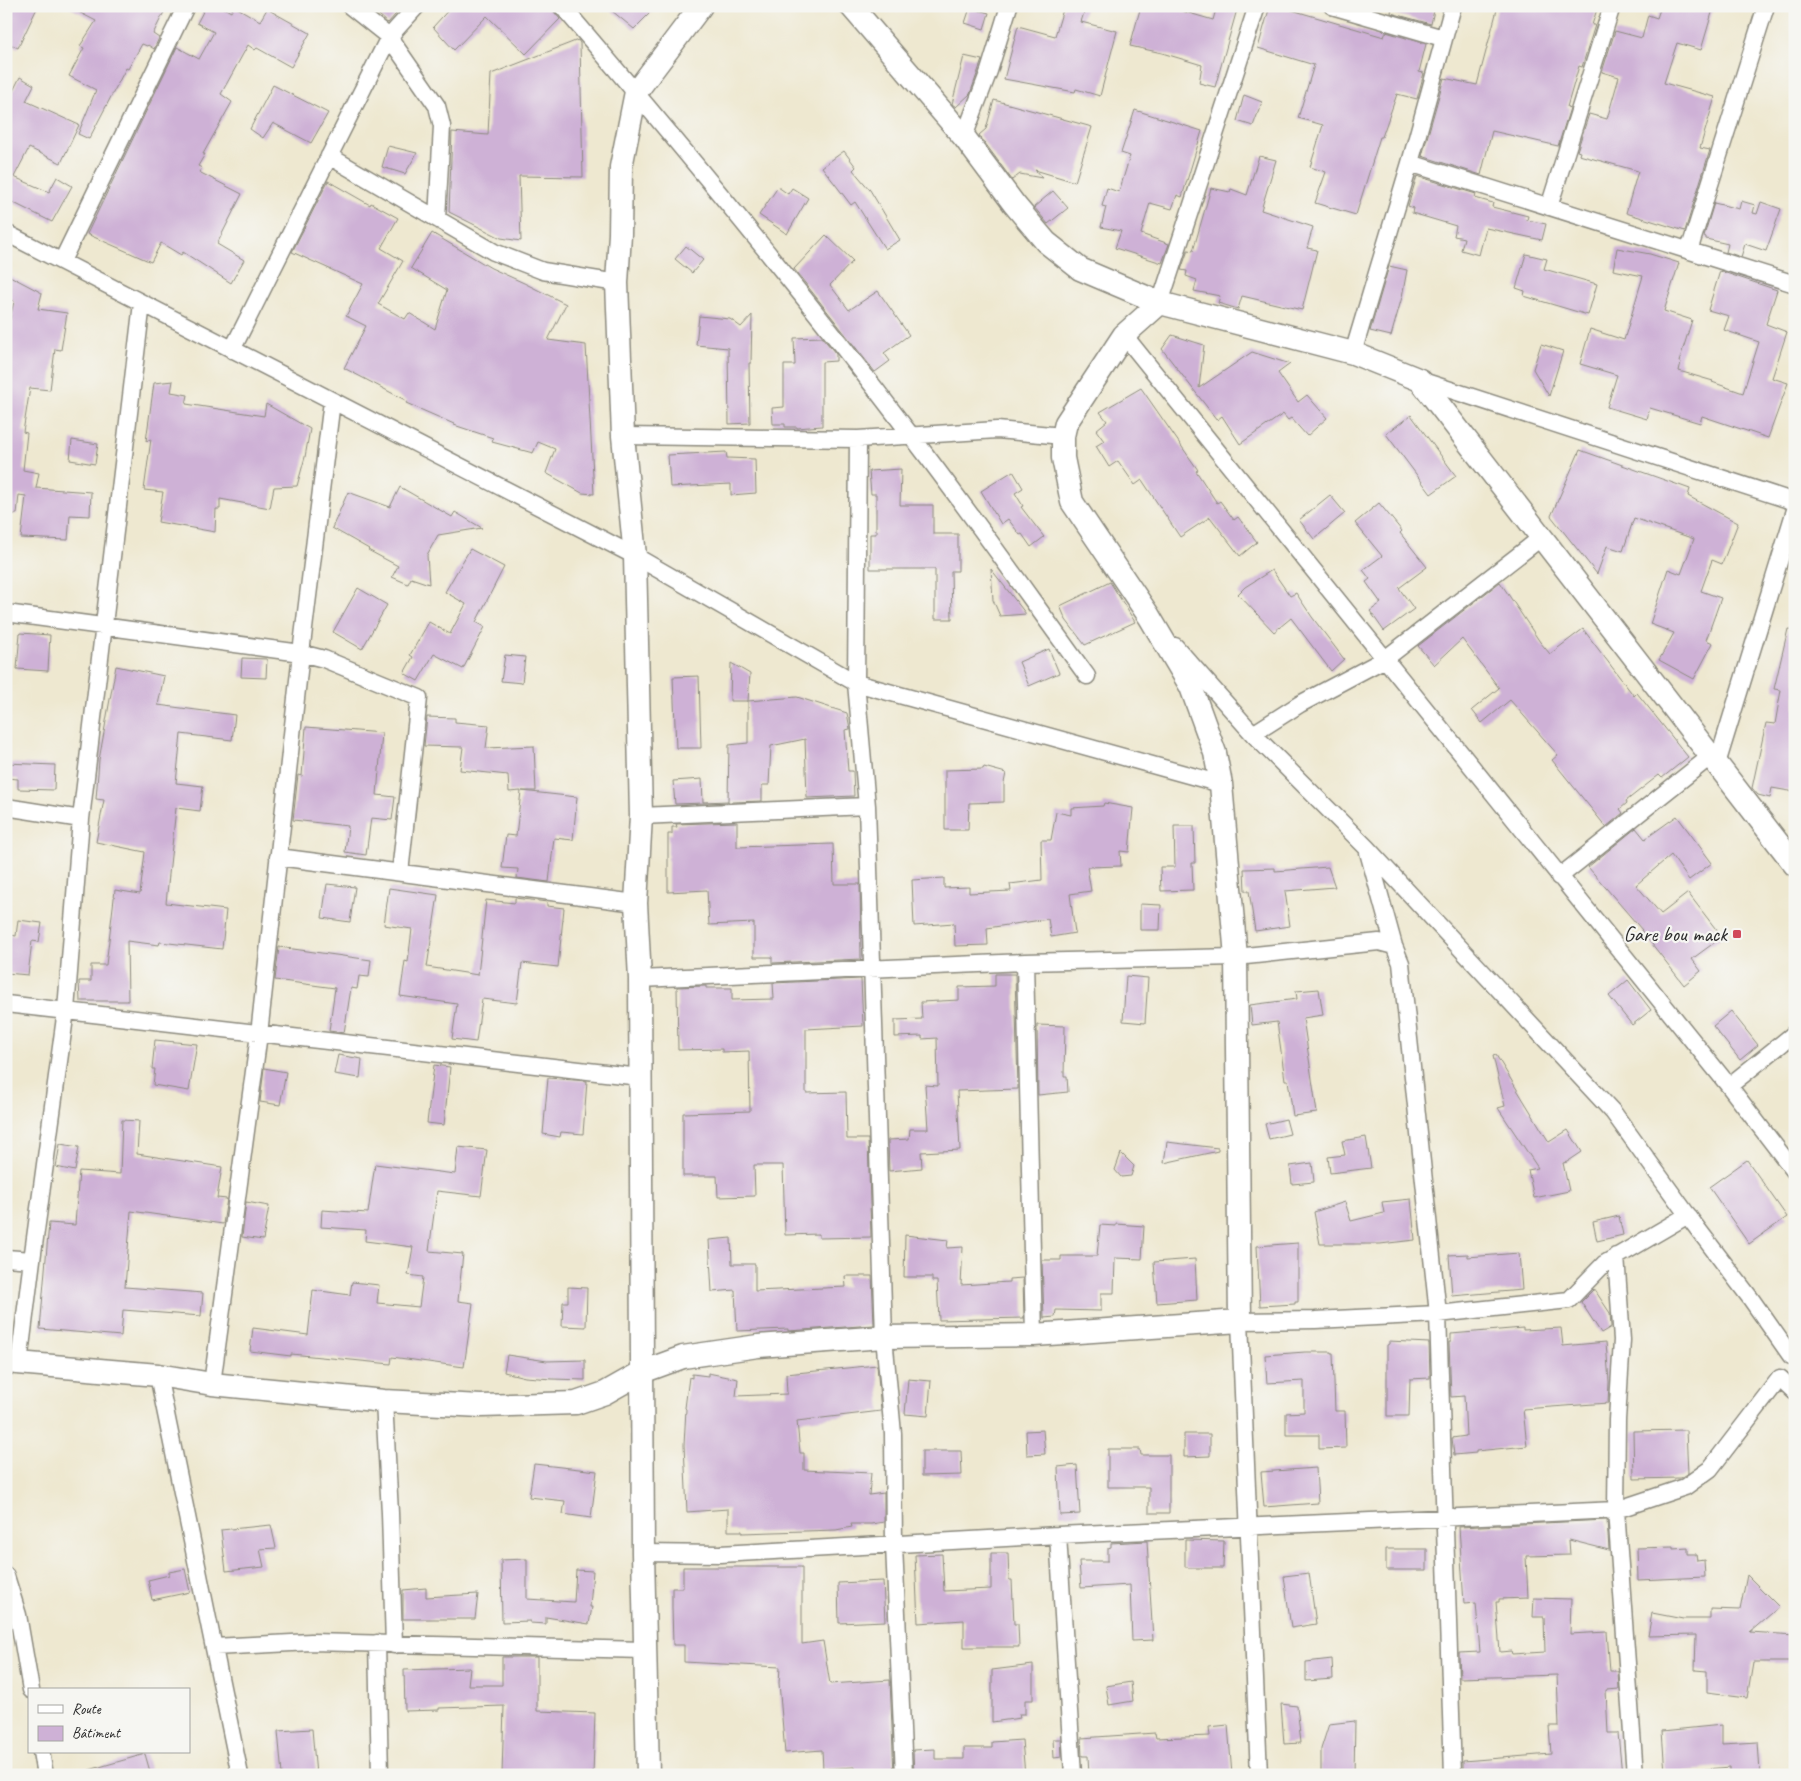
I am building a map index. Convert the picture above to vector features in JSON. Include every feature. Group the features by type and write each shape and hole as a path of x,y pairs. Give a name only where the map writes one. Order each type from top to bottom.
{"street":[{"path":"62,261 186,6"},
{"path":"350,6 389,37 437,106 442,126 437,219"},
{"path":"232,350 389,37 417,6"},
{"path":"562,6 636,92 816,313 911,435 1087,676"},
{"path":"648,1775 643,1553 640,979 636,903 641,816 635,556 623,436 617,283 621,167 636,92 702,6"},
{"path":"851,6 964,137 1014,204 1046,242 1080,269 1160,302 1353,353 1420,380 1795,502"},
{"path":"964,137 989,71 1009,6"},
{"path":"1257,6 1160,302 1124,335 1066,423 1063,436 1063,458 1072,502 1149,616 1191,687 1215,753 1221,784 1236,957 1240,1322 1259,1775"},
{"path":"1332,6 1443,38"},
{"path":"1353,353 1410,163 1453,6"},
{"path":"1549,207 1612,6"},
{"path":"1689,251 1766,6"},
{"path":"329,156 494,252 543,271 617,283"},
{"path":"1410,163 1795,284"},
{"path":"6,233 635,556 856,683 1221,784"},
{"path":"142,303 81,820 66,1010 32,1260 13,1363 158,1375 212,1384 384,1401 481,1406 576,1402 605,1393 642,1372 683,1357 739,1348 884,1337 1034,1335 1240,1322 1438,1314 1569,1300 1604,1264 1688,1215"},
{"path":"1124,335 1728,1086 1795,1172"},
{"path":"1420,380 1795,865"},
{"path":"212,1384 259,1034 301,653 332,401"},
{"path":"623,436 858,439 997,430 1063,436"},
{"path":"858,439 856,683 867,806 884,1337 893,1434 894,1545 904,1775"},
{"path":"1559,877 1714,760 1795,510"},
{"path":"1253,734 1300,704 1385,659 1542,537"},
{"path":"6,613 301,653 324,659 419,698 400,873"},
{"path":"643,1553 720,1554 1058,1535 1249,1528 1616,1510 1685,1487 1710,1469 1780,1378 1793,1354 1613,1112 1367,848 1253,734 1149,616"},
{"path":"641,816 867,806"},
{"path":"6,807 81,820"},
{"path":"1367,848 1394,946 1401,963 1438,1314 1453,1775"},
{"path":"278,857 636,903"},
{"path":"640,979 1025,962 1236,957 1379,942 1394,946"},
{"path":"1025,962 1034,1335"},
{"path":"6,1004 640,1077"},
{"path":"1728,1086 1795,1033"},
{"path":"1616,1256 1622,1340 1617,1420 1616,1510 1635,1775"},
{"path":"6,1258 32,1260"},
{"path":"158,1375 240,1775"},
{"path":"1780,1378 1795,1392"},
{"path":"384,1401 388,1459 394,1645"},
{"path":"1058,1535 1073,1775"},
{"path":"6,1576 12,1614 30,1688"},
{"path":"214,1647 311,1642 644,1650"},
{"path":"377,1643 380,1775"},
{"path":"41,1754 45,1775"}],"building":[{"path":"6,6 38,6 18,48 6,42"},
{"path":"67,6 167,6 153,34 159,38 154,49 142,44 128,69 126,68 89,139 78,134 96,90 69,76 84,48 80,46 96,21"},
{"path":"206,6 220,6 231,12 234,6 260,21 267,9 310,33 291,67 248,45 221,94 232,102 198,166 202,168 199,172 242,194 217,244 244,260 231,283 183,252 181,255 161,243 151,262 87,234 177,47 199,59 214,32 197,23"},
{"path":"369,6 403,6 388,23"},
{"path":"452,6 552,6 560,19 526,54 487,16 454,50 433,27"},
{"path":"606,6 657,6 634,29"},
{"path":"1064,6 1086,6 1081,22 1117,31 1100,96 1076,89 1075,92 1004,79 1018,26 1055,36"},
{"path":"1141,6 1184,6 1182,11 1213,20 1217,6 1238,6 1215,87 1199,83 1202,65 1130,46"},
{"path":"1270,6 1278,6 1384,37 1386,32 1426,44 1419,72 1424,73 1417,99 1397,94 1382,137 1380,137 1356,215 1315,203 1326,172 1310,167 1323,125 1298,118 1314,65 1258,48"},
{"path":"1392,6 1435,6 1431,24 1391,13"},
{"path":"1498,6 1598,6 1592,25 1595,25 1582,67 1579,66 1567,107 1570,108 1558,146 1492,131 1481,175 1422,156 1444,78 1477,85"},
{"path":"1661,6 1714,6 1701,50 1677,43 1664,83 1715,97 1700,148 1710,150 1685,231 1626,213 1638,171 1579,155 1580,152 1577,151 1589,114 1607,119 1619,77 1602,72 1615,31 1642,38 1648,15 1657,18"},
{"path":"970,8 989,13 984,29 965,23"},
{"path":"578,40 580,43 583,177 519,176 521,241 501,238 449,212 452,132 488,135 491,74"},
{"path":"964,56 982,60 970,94 956,107 952,104"},
{"path":"20,77 34,85 26,101 79,125 61,163 29,148 14,177 49,192 57,177 72,186 52,222 6,199 6,105"},
{"path":"273,85 328,113 311,143 273,123 263,138 250,129"},
{"path":"1244,95 1262,102 1253,126 1237,121"},
{"path":"994,100 1092,127 1075,182 1035,170 1042,178 1020,174 1012,180 979,135 986,129"},
{"path":"1135,110 1202,131 1182,197 1177,195 1172,209 1150,203 1141,234 1169,244 1162,263 1115,248 1121,231 1101,227 1106,207 1102,206 1107,188 1119,192 1130,156 1121,153"},
{"path":"388,146 417,153 405,174 382,167"},
{"path":"844,151 856,167 853,170 870,190 900,240 885,249 855,202 851,205 822,167"},
{"path":"1259,156 1276,160 1261,210 1313,227 1307,248 1317,250 1302,310 1242,296 1238,309 1218,303 1220,296 1194,291 1197,280 1186,276 1187,271 1181,270 1188,250 1193,251 1211,188 1230,192 1231,189 1247,195"},
{"path":"1417,176 1476,194 1475,198 1493,203 1492,207 1528,216 1527,220 1546,224 1542,240 1486,228 1479,255 1461,250 1464,238 1454,236 1456,226 1412,213 1413,208 1408,206"},
{"path":"328,181 370,205 371,203 398,218 381,248 403,261 378,304 405,319 409,313 435,329 447,290 411,268 432,233 491,268 566,304 548,340 586,345 594,494 582,493 546,473 555,449 538,442 533,453 492,442 493,438 454,425 406,403 407,401 344,368 366,326 346,316 363,284 292,252"},
{"path":"778,187 788,194 792,188 808,198 787,234 759,215"},
{"path":"1053,191 1068,208 1048,224 1034,207"},
{"path":"1741,201 1755,205 1753,213 1757,214 1761,202 1781,209 1766,251 1745,244 1741,257 1726,252 1728,244 1706,239 1704,236 1714,203 1739,209"},
{"path":"826,235 853,261 830,285 849,310 878,291 909,335 884,353 890,361 875,372 794,269"},
{"path":"686,246 703,260 692,273 675,259"},
{"path":"1617,248 1650,254 1679,263 1664,311 1692,320 1679,362 1681,362 1679,371 1713,381 1743,393 1759,342 1724,330 1729,316 1708,310 1720,271 1777,290 1766,324 1787,332 1772,378 1788,383 1768,438 1702,416 1700,423 1650,408 1647,419 1607,407 1617,375 1580,364 1590,329 1624,340 1643,276 1613,270"},
{"path":"1526,254 1547,259 1544,269 1597,284 1588,315 1524,296 1525,291 1516,288"},
{"path":"1389,266 1407,270 1402,297 1391,336 1370,331"},
{"path":"6,274 42,293 38,309 67,313 61,350 55,349 50,390 30,388 23,432 27,433 23,470 39,473 36,488 91,492 90,516 70,515 68,540 21,538 26,496 19,495 17,514 6,514 6,336 14,301 6,298"},
{"path":"752,315 751,363 749,363 750,423 729,424 728,348 696,345 699,316 730,319 741,327"},
{"path":"1172,335 1204,345 1199,388 1252,352 1290,364 1278,373 1298,402 1307,395 1327,418 1307,436 1291,418 1288,420 1283,414 1240,444 1222,416 1217,420 1162,349"},
{"path":"822,337 836,354 836,361 822,362 822,426 797,428 785,427 785,424 773,424 772,408 784,407 784,365 795,365 794,338"},
{"path":"1541,344 1563,351 1549,396 1533,369"},
{"path":"173,381 171,392 188,395 186,404 264,416 266,404 310,429 297,486 274,487 270,508 220,499 220,509 216,509 215,532 158,522 163,492 144,490 151,439 146,441 154,383"},
{"path":"1141,388 1198,470 1196,471 1217,503 1220,501 1234,520 1238,517 1257,542 1240,556 1210,517 1180,537 1142,480 1135,485 1118,461 1109,467 1096,446 1104,441 1096,430 1107,421 1100,412"},
{"path":"1411,415 1456,476 1431,494 1386,434"},
{"path":"72,440 98,444 95,464 70,460"},
{"path":"1580,450 1690,489 1688,496 1738,523 1722,564 1712,560 1701,591 1721,598 1706,640 1713,643 1694,679 1659,660 1674,633 1650,624 1668,569 1681,574 1694,539 1634,518 1623,551 1607,546 1597,574 1551,516"},
{"path":"726,452 727,458 755,459 756,493 731,495 731,484 670,487 668,455"},
{"path":"901,469 900,505 933,505 933,534 958,534 958,571 951,571 952,619 935,619 935,569 870,569 870,534 876,534 876,494 871,494 869,471"},
{"path":"1013,471 1023,488 1015,493 1023,506 1021,507 1044,537 1031,547 1008,519 1001,524 981,491"},
{"path":"400,487 452,517 455,512 482,528 438,535 427,555 429,584 411,578 408,584 392,577 398,566 332,528 348,492 390,507"},
{"path":"1330,495 1345,513 1314,539 1299,520"},
{"path":"1379,503 1402,531 1400,533 1427,567 1399,588 1414,609 1384,631 1370,611 1381,603 1366,582 1370,579 1363,570 1382,556 1355,523"},
{"path":"470,549 504,567 476,622 485,627 463,669 434,654 418,681 404,673 413,657 410,655 429,622 450,634 466,604 445,592"},
{"path":"991,569 1026,614 1000,616 993,600"},
{"path":"1272,570 1290,596 1296,593 1344,659 1331,671 1291,618 1274,632 1238,594 1245,587"},
{"path":"1110,582 1135,622 1085,645 1066,620 1060,606"},
{"path":"1500,582 1550,654 1583,629 1634,696 1637,693 1688,757 1662,778 1659,775 1626,801 1627,803 1620,809 1623,813 1606,827 1552,760 1558,755 1510,700 1482,723 1472,710 1499,688 1462,639 1434,665 1418,646"},
{"path":"358,588 387,605 362,649 333,632"},
{"path":"1788,629 1795,630 1795,792 1772,788 1770,798 1758,795 1752,788 1766,723 1775,724 1781,690 1774,689"},
{"path":"20,633 50,635 48,671 17,669"},
{"path":"1049,649 1059,673 1029,686 1019,662"},
{"path":"505,655 525,657 522,683 501,681"},
{"path":"242,658 267,659 266,678 241,677"},
{"path":"731,663 750,674 748,701 730,701"},
{"path":"116,666 164,676 158,705 235,715 232,740 181,734 176,783 203,786 200,811 176,808 166,903 226,910 222,949 160,942 159,945 127,941 128,1001 80,1001 79,981 91,981 91,965 106,965 115,890 140,894 145,852 96,842 104,800 96,799 99,760"},
{"path":"699,676 701,748 676,748 673,677"},
{"path":"797,697 847,713 850,729 845,730 848,771 853,771 854,796 807,798 805,739 771,746 769,785 762,785 762,801 675,804 673,781 702,779 703,802 728,801 729,745 748,743 748,701"},
{"path":"427,717 455,718 455,722 489,725 486,748 534,746 536,791 522,791 577,797 573,840 554,838 549,882 517,878 518,869 502,868 506,835 516,836 521,791 509,792 508,775 460,770 463,747 424,746"},
{"path":"306,727 382,733 377,795 395,797 392,820 371,818 366,855 345,852 348,826 293,820 298,775 302,776"},
{"path":"6,763 55,765 54,790 18,789 18,779 6,778"},
{"path":"984,767 1006,773 1004,802 969,803 968,830 945,830 945,770 983,769"},
{"path":"1104,803 1133,808 1129,852 1120,851 1121,866 1087,867 1091,891 1070,894 1075,933 1051,937 1048,919 987,928 988,945 955,946 954,923 914,926 912,880 944,878 944,888 969,887 969,893 1011,891 1010,884 1042,880 1041,840 1051,840 1056,812 1071,815 1071,808 1103,806"},
{"path":"1677,816 1712,863 1689,880 1671,855 1636,885 1661,914 1688,893 1722,937 1692,959 1701,971 1684,985 1642,930 1588,867 1636,828 1645,839"},
{"path":"737,822 737,847 833,844 834,884 860,884 861,959 772,963 772,957 754,957 754,923 709,925 707,890 668,892 668,834 672,834 672,827 677,827 676,824"},
{"path":"1174,826 1194,826 1195,863 1192,863 1193,890 1161,891 1160,867 1175,867"},
{"path":"1328,867 1335,887 1285,891 1290,926 1255,931 1249,891 1245,891 1244,869 1275,868 1275,871"},
{"path":"327,884 355,887 350,922 322,918"},
{"path":"389,888 438,895 427,967 478,975 486,900 515,903 515,898 547,902 547,906 564,908 558,967 522,963 517,1003 482,999 476,1042 452,1039 457,1004 400,996 405,961 408,962 412,929 384,925"},
{"path":"1140,904 1161,905 1160,930 1140,930"},
{"path":"18,920 42,923 39,942 32,941 28,975 6,973 6,934 16,936"},
{"path":"279,947 371,960 369,977 359,976 357,989 351,988 344,1033 329,1031 335,988 275,980"},
{"path":"995,974 1015,974 1018,1089 957,1091 960,1150 921,1152 922,1168 889,1171 888,1140 909,1139 910,1129 928,1129 925,1085 938,1086 937,1038 922,1039 922,1036 895,1037 895,1020 922,1019 921,1002 959,1000 959,987 995,986"},
{"path":"1126,976 1148,978 1145,1023 1123,1021"},
{"path":"861,979 863,1026 806,1029 806,1093 846,1092 847,1139 868,1139 871,1237 819,1238 819,1234 785,1235 783,1165 754,1165 755,1196 718,1197 717,1176 683,1176 683,1113 750,1111 749,1051 722,1052 722,1049 678,1050 677,987 706,986 706,988 732,988 732,1000 774,999 773,983"},
{"path":"1628,980 1651,1010 1632,1025 1609,996"},
{"path":"1319,989 1323,1015 1303,1018 1317,1113 1293,1116 1288,1080 1285,1080 1277,1022 1252,1025 1250,1005 1297,999 1296,991"},
{"path":"1731,1011 1758,1045 1740,1060 1713,1026"},
{"path":"1037,1025 1065,1026 1064,1076 1067,1076 1068,1092 1038,1095"},
{"path":"155,1040 197,1044 189,1091 153,1085 155,1069 152,1069"},
{"path":"338,1055 362,1059 360,1078 334,1074"},
{"path":"1496,1055 1549,1142 1568,1130 1582,1152 1563,1163 1569,1191 1534,1198 1528,1170 1538,1168 1498,1108 1505,1106 1493,1056"},
{"path":"434,1065 450,1067 444,1125 427,1123"},
{"path":"264,1068 286,1072 280,1105 260,1102"},
{"path":"548,1078 587,1081 583,1134 561,1132 560,1137 543,1134"},
{"path":"1286,1119 1290,1134 1269,1139 1265,1124"},
{"path":"122,1120 139,1121 137,1154 222,1167 217,1198 227,1199 223,1224 131,1211 125,1287 203,1293 201,1316 123,1310 121,1336 40,1329 49,1223 75,1225 79,1171 120,1174"},
{"path":"1366,1137 1371,1168 1330,1173 1328,1157 1345,1155 1342,1141"},
{"path":"1167,1142 1218,1148 1218,1151 1164,1163"},
{"path":"60,1144 79,1147 75,1171 56,1167"},
{"path":"458,1147 487,1150 481,1196 437,1191 429,1251 463,1254 458,1301 473,1303 464,1367 392,1357 391,1364 250,1351 253,1328 308,1335 313,1290 350,1295 352,1282 379,1285 377,1303 419,1307 423,1277 408,1275 413,1247 365,1241 366,1230 321,1227 322,1210 368,1213 375,1164 455,1174"},
{"path":"1121,1153 1134,1166 1131,1176 1121,1177 1115,1170"},
{"path":"1747,1160 1787,1217 1749,1244 1709,1187"},
{"path":"1312,1163 1314,1182 1292,1184 1290,1166"},
{"path":"1411,1199 1415,1240 1380,1244 1320,1244 1314,1212 1345,1202 1351,1221 1384,1213 1382,1202"},
{"path":"246,1202 269,1206 263,1240 242,1237"},
{"path":"1619,1216 1623,1235 1597,1241 1593,1222"},
{"path":"1116,1224 1144,1226 1142,1259 1115,1258 1114,1293 1101,1293 1101,1311 1056,1310 1055,1317 1044,1318 1042,1260 1061,1260 1061,1256 1097,1256 1100,1225 1116,1226"},
{"path":"905,1235 948,1240 947,1248 963,1247 961,1285 1009,1282 1009,1279 1023,1278 1024,1318 939,1320 937,1281 932,1281 932,1277 904,1277"},
{"path":"731,1238 732,1264 755,1264 755,1291 846,1287 845,1276 872,1276 874,1325 788,1331 788,1329 737,1331 735,1290 712,1292 709,1240"},
{"path":"1298,1243 1298,1302 1295,1302 1295,1304 1260,1306 1257,1246"},
{"path":"1519,1253 1522,1290 1452,1296 1449,1255 1468,1254 1468,1257"},
{"path":"1195,1259 1197,1300 1157,1303 1154,1262"},
{"path":"568,1287 587,1288 586,1327 562,1326 563,1302 568,1302"},
{"path":"1594,1289 1610,1313 1611,1327 1601,1333 1581,1302"},
{"path":"1523,1328 1523,1330 1561,1328 1563,1346 1606,1342 1609,1382 1608,1403 1523,1409 1527,1446 1454,1455 1452,1438 1466,1436 1464,1396 1451,1397 1449,1342 1451,1342 1451,1334"},
{"path":"1389,1341 1429,1343 1430,1378 1410,1379 1409,1416 1387,1416 1387,1345"},
{"path":"1305,1352 1333,1353 1335,1411 1345,1411 1346,1448 1319,1449 1319,1435 1286,1435 1286,1413 1304,1412 1304,1381 1267,1383 1265,1355"},
{"path":"507,1355 547,1361 585,1360 585,1380 525,1377 504,1372"},
{"path":"877,1365 881,1411 797,1421 800,1453 804,1453 804,1470 871,1473 869,1495 884,1493 884,1522 851,1524 852,1527 836,1530 742,1533 742,1531 728,1531 728,1509 687,1512 684,1445 685,1408 689,1377 692,1378 692,1374 708,1376 708,1373 738,1379 736,1396 787,1394 786,1374"},
{"path":"908,1379 931,1381 928,1416 905,1414"},
{"path":"1043,1430 1045,1454 1027,1455 1026,1431"},
{"path":"1686,1430 1688,1473 1680,1478 1634,1479 1633,1431"},
{"path":"1184,1434 1210,1434 1210,1456 1184,1457"},
{"path":"1108,1449 1140,1449 1141,1455 1169,1455 1169,1513 1149,1513 1149,1487 1108,1487"},
{"path":"922,1451 961,1451 962,1475 922,1476"},
{"path":"534,1464 597,1471 591,1518 563,1514 565,1501 529,1497"},
{"path":"1077,1465 1080,1514 1060,1515 1058,1467"},
{"path":"1316,1468 1318,1503 1264,1507 1261,1472"},
{"path":"1607,1520 1609,1550 1569,1540 1570,1555 1526,1556 1528,1598 1499,1599 1499,1602 1496,1602 1500,1652 1511,1651 1512,1654 1545,1652 1544,1617 1533,1617 1534,1598 1571,1599 1570,1634 1607,1632 1610,1671 1618,1671 1619,1689 1606,1690 1608,1733 1618,1733 1622,1775 1463,1775 1463,1761 1551,1754 1549,1726 1559,1726 1557,1675 1460,1678 1459,1653 1480,1652 1476,1603 1464,1604 1459,1527"},
{"path":"271,1525 276,1548 260,1549 264,1567 226,1571 221,1530"},
{"path":"1185,1540 1224,1541 1223,1568 1185,1567"},
{"path":"1147,1541 1153,1640 1132,1641 1130,1585 1081,1588 1079,1561 1108,1561 1108,1548 1111,1547 1111,1543"},
{"path":"1673,1547 1673,1549 1688,1548 1688,1554 1696,1554 1697,1561 1704,1560 1705,1577 1638,1580 1637,1548"},
{"path":"1386,1549 1427,1549 1427,1570 1386,1570"},
{"path":"991,1553 1008,1553 1009,1580 1012,1580 1014,1624 1018,1624 1019,1647 964,1647 964,1620 918,1623 915,1555 942,1554 944,1591 991,1589"},
{"path":"527,1559 527,1599 574,1602 576,1570 593,1571 590,1607 592,1607 589,1624 546,1617 546,1624 530,1623 530,1621 502,1622 501,1560"},
{"path":"683,1567 802,1567 802,1644 823,1641 830,1684 890,1680 894,1775 856,1775 855,1767 823,1769 822,1750 785,1753 779,1683 780,1667 684,1662 684,1645 673,1645 672,1607 672,1588 683,1588"},
{"path":"185,1569 190,1592 152,1600 148,1580 169,1575 169,1572"},
{"path":"1309,1573 1316,1624 1291,1628 1284,1576"},
{"path":"1747,1575 1779,1607 1750,1632 1795,1635 1795,1662 1753,1662 1747,1698 1707,1693 1707,1671 1695,1670 1696,1635 1648,1636 1652,1613 1683,1619 1710,1619 1710,1609 1740,1610"},
{"path":"883,1581 885,1621 839,1623 838,1583"},
{"path":"426,1588 426,1597 478,1594 475,1619 403,1619 403,1590"},
{"path":"502,1657 537,1657 537,1711 595,1713 593,1775 502,1775 504,1706 405,1711 404,1670 470,1668 468,1685 502,1685"},
{"path":"1332,1659 1333,1679 1306,1681 1306,1662"},
{"path":"1033,1665 1033,1700 1025,1700 1025,1714 1019,1714 1020,1718 992,1722 992,1670"},
{"path":"1131,1682 1133,1701 1109,1705 1106,1686"},
{"path":"1281,1704 1297,1706 1301,1743 1284,1744"},
{"path":"1355,1721 1354,1775 1321,1775 1321,1749 1329,1724"},
{"path":"1228,1725 1232,1775 1089,1775 1088,1756 1082,1756 1081,1738 1155,1733 1156,1738 1210,1736 1209,1727"},
{"path":"1722,1725 1722,1744 1758,1742 1760,1773 1730,1774 1730,1767 1665,1773 1662,1731"},
{"path":"312,1729 316,1775 282,1775 278,1731"},
{"path":"1053,1739 1061,1739 1062,1757 1054,1758"},
{"path":"1022,1740 1025,1775 914,1775 913,1750 935,1749 935,1759 964,1759 964,1748 992,1748 992,1742"},
{"path":"145,1754 151,1775 89,1775 89,1770"}],"place":[{"name":"Gare bou mack","path":"1737,934"}]}
